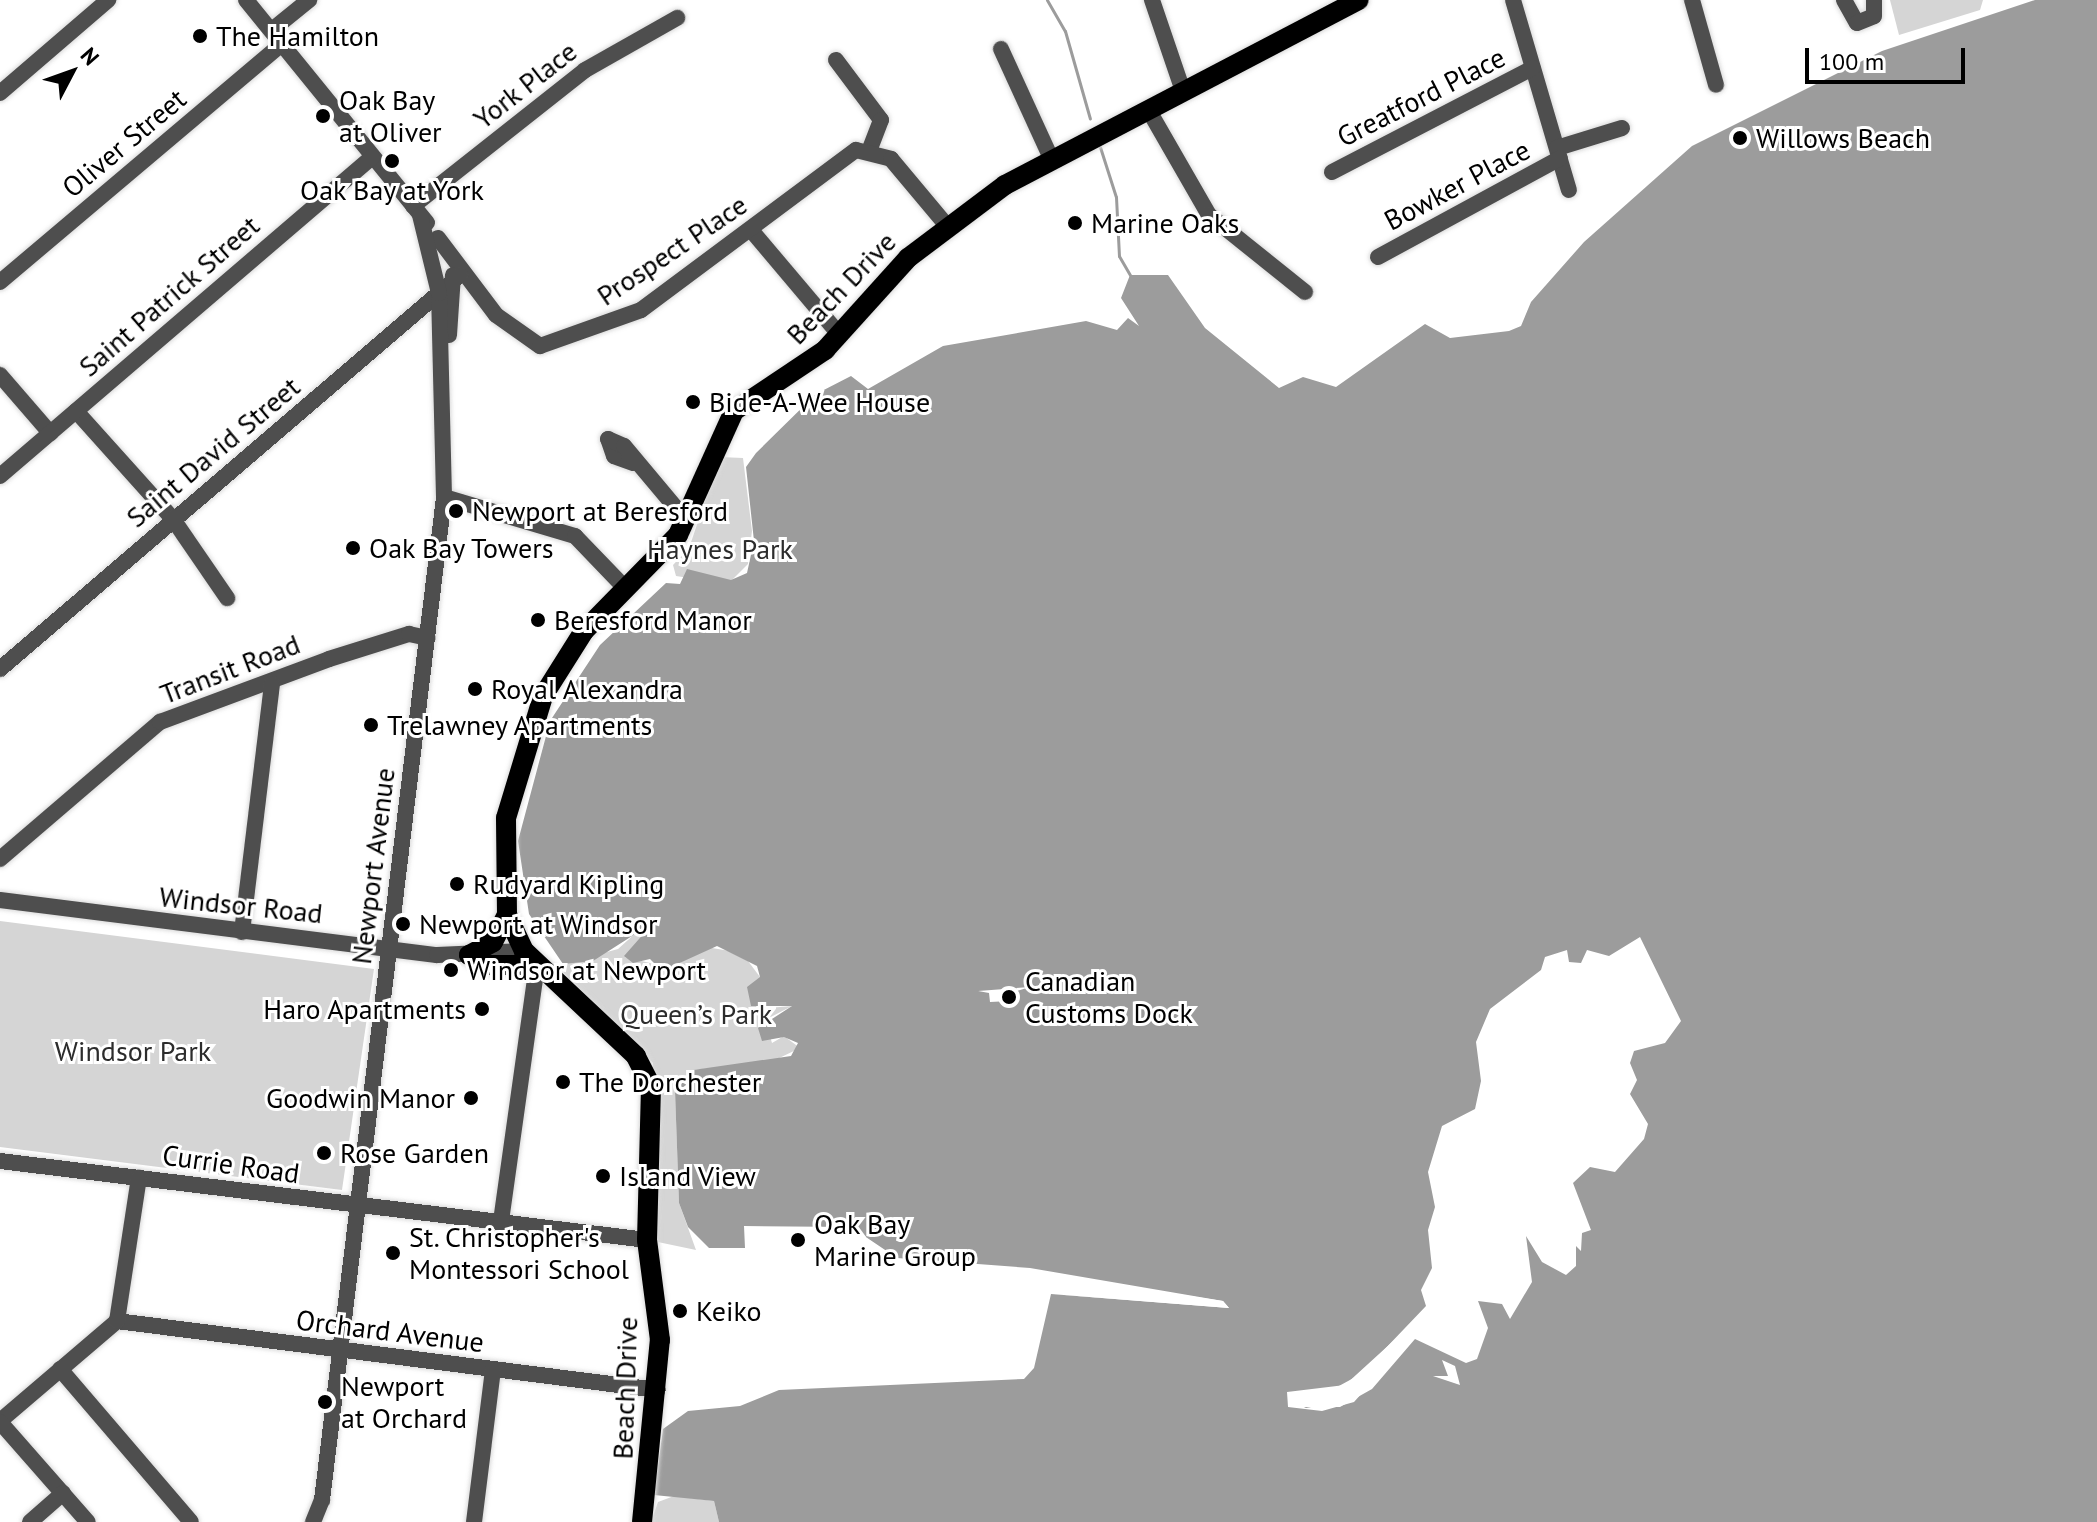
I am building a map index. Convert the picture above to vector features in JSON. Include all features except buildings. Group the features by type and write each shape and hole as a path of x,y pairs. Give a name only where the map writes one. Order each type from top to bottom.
{"main road":[{"name":"Beach Drive","path":"642,1522 658,1390 660,1340 647,1240 648,1079 636,1056 530,958 507,915 503,840 526,734 556,669 686,520 734,411 801,370 839,334 883,281 947,226 1051,158 1183,91 1336,5 1359,0"},
{"path":"507,915 493,942 469,955 485,965 530,958"}],"street":[{"path":"0,93 108,0"},
{"name":"Prospect Place","path":"246,0 438,238 458,278 522,339 548,345 641,310 751,230 844,156 870,149"},
{"name":"Oliver Street","path":"0,282 277,37 309,0"},
{"path":"1152,0 1183,91"},
{"path":"1513,0 1569,190"},
{"path":"1692,0 1716,85"},
{"path":"1844,0 1857,23 1874,16 1874,0"},
{"name":"York Place","path":"416,211 595,62 677,18"},
{"path":"1001,49 1051,158"},
{"path":"836,60 881,120 870,149 891,159 947,226"},
{"name":"Greatford Place","path":"1332,172 1533,68"},
{"path":"1148,109 1209,215 1305,292"},
{"name":"Bowker Place","path":"1378,257 1558,153 1622,128"},
{"name":"Saint Patrick Street","path":"0,476 372,157"},
{"name":"Newport Avenue","path":"313,1522 340,1351 444,497 445,361 439,293 416,211"},
{"path":"751,230 839,334"},
{"path":"445,361 458,278"},
{"name":"Saint David Street","path":"0,669 458,278"},
{"path":"0,375 50,433"},
{"path":"76,411 173,519 227,598"},
{"path":"633,463 686,520"},
{"path":"444,497 575,536 625,588"},
{"name":"Transit Road","path":"0,859 160,722 397,637 428,638"},
{"path":"242,932 272,684"},
{"name":"Windsor Road","path":"0,900 389,950 469,955"},
{"path":"501,1221 530,958"},
{"name":"Currie Road","path":"0,1161 647,1240"},
{"path":"88,1522 0,1421 117,1321 139,1178"},
{"name":"Orchard Avenue","path":"117,1321 658,1390"},
{"path":"60,1369 191,1522"},
{"path":"474,1522 493,1370"},
{"path":"30,1522 63,1493"}],"green space":[{"path":"1890,0 1983,0 1980,10 1899,35"},
{"name":"Haynes Park","path":"720,457 743,458 752,531 748,564 728,584 676,576 673,565 689,548"},
{"name":"Windsor Park","path":"0,921 374,969 342,1190 0,1147"},
{"name":"Queen’s Park","path":"648,922 659,924 625,957 671,968 706,947 742,953 760,977 756,1009 792,1006 765,1020 772,1043 784,1036 800,1048 771,1062 693,1070 675,1091 679,1203 696,1250 653,1241 653,1063 564,973 563,964 618,949"},
{"path":"674,1496 714,1501 719,1522 651,1522 658,1502"}],"shaded area":[{"path":"2035,0 2097,0 2097,1522 719,1522 714,1501 654,1495 663,1429 688,1411 740,1406 779,1390 1024,1379 1034,1368 1051,1294 1229,1308 1223,1301 1030,1268 897,1258 851,1227 744,1226 745,1248 709,1248 688,1227 679,1203 675,1091 693,1070 791,1056 798,1043 784,1037 762,1041 758,1028 792,1006 751,1006 747,987 760,977 757,966 717,946 662,971 650,959 633,963 624,956 654,922 593,961 563,964 529,914 518,841 550,721 600,645 666,583 680,584 687,569 731,580 747,573 754,541 746,467 756,453 816,394 851,376 868,389 943,346 1086,321 1117,330 1128,318 1139,326 1121,298 1130,275 1168,275 1205,328 1279,388 1303,377 1336,387 1425,324 1450,338 1509,331 1521,326 1531,302 1584,242 1692,146 1882,51","holes":["1640,937 1681,1021 1665,1043 1634,1051 1630,1063 1637,1080 1630,1094 1648,1124 1644,1139 1615,1172 1590,1167 1573,1183 1591,1230 1582,1233 1581,1251 1576,1246 1576,1266 1566,1275 1542,1262 1526,1236 1532,1282 1510,1319 1502,1304 1478,1301 1488,1328 1477,1359 1466,1363 1415,1339 1372,1389 1340,1407 1288,1407 1288,1392 1326,1393 1361,1374 1426,1306 1421,1290 1432,1268 1428,1230 1435,1207 1428,1172 1442,1126 1475,1109 1481,1081 1476,1042 1490,1009 1541,970 1545,957 1567,950 1569,962 1581,963 1587,950 1609,956","1442,1360 1455,1366 1460,1385 1433,1376 1448,1376"]}],"pier":[{"path":"1030,987 1010,993 1010,1001 990,1002 989,993 978,991"},
{"path":"1045,1274 1223,1301 1229,1308 1052,1294 1224,1306"},
{"path":"1413,1323 1347,1389 1327,1397 1289,1400 1306,1408 1352,1399 1414,1335 1354,1402 1322,1411 1288,1407 1287,1392 1345,1385"}],"waterway":[{"path":"1047,0 1065,31 1090,119"},
{"path":"1100,147 1116,197 1119,256 1130,275"}],"place":[{"name":"The Hamilton","path":"200,36"},
{"name":"Oak Bay at Oliver","path":"323,116"},
{"name":"Willows Beach","path":"1740,138"},
{"name":"Oak Bay at York","path":"392,161"},
{"name":"Marine Oaks","path":"1075,223"},
{"name":"Bide-A-Wee House","path":"693,402"},
{"name":"Newport at Beresford","path":"456,511"},
{"name":"Oak Bay Towers","path":"353,548"},
{"name":"Beresford Manor","path":"538,620"},
{"name":"Royal Alexandra","path":"475,689"},
{"name":"Trelawney Apartments","path":"371,725"},
{"name":"Rudyard Kipling","path":"457,884"},
{"name":"Newport at Windsor","path":"403,924"},
{"name":"Windsor at Newport","path":"451,970"},
{"name":"Canadian Customs Dock","path":"1009,997"},
{"name":"Haro Apartments","path":"482,1009"},
{"name":"The Dorchester","path":"563,1082"},
{"name":"Goodwin Manor","path":"471,1098"},
{"name":"Rose Garden","path":"324,1153"},
{"name":"Island View","path":"603,1176"},
{"name":"Oak Bay Marine Group","path":"798,1240"},
{"name":"St. Christopher's Montessori School","path":"393,1253"},
{"name":"Keiko","path":"680,1311"},
{"name":"Newport at Orchard","path":"325,1402"}]}
